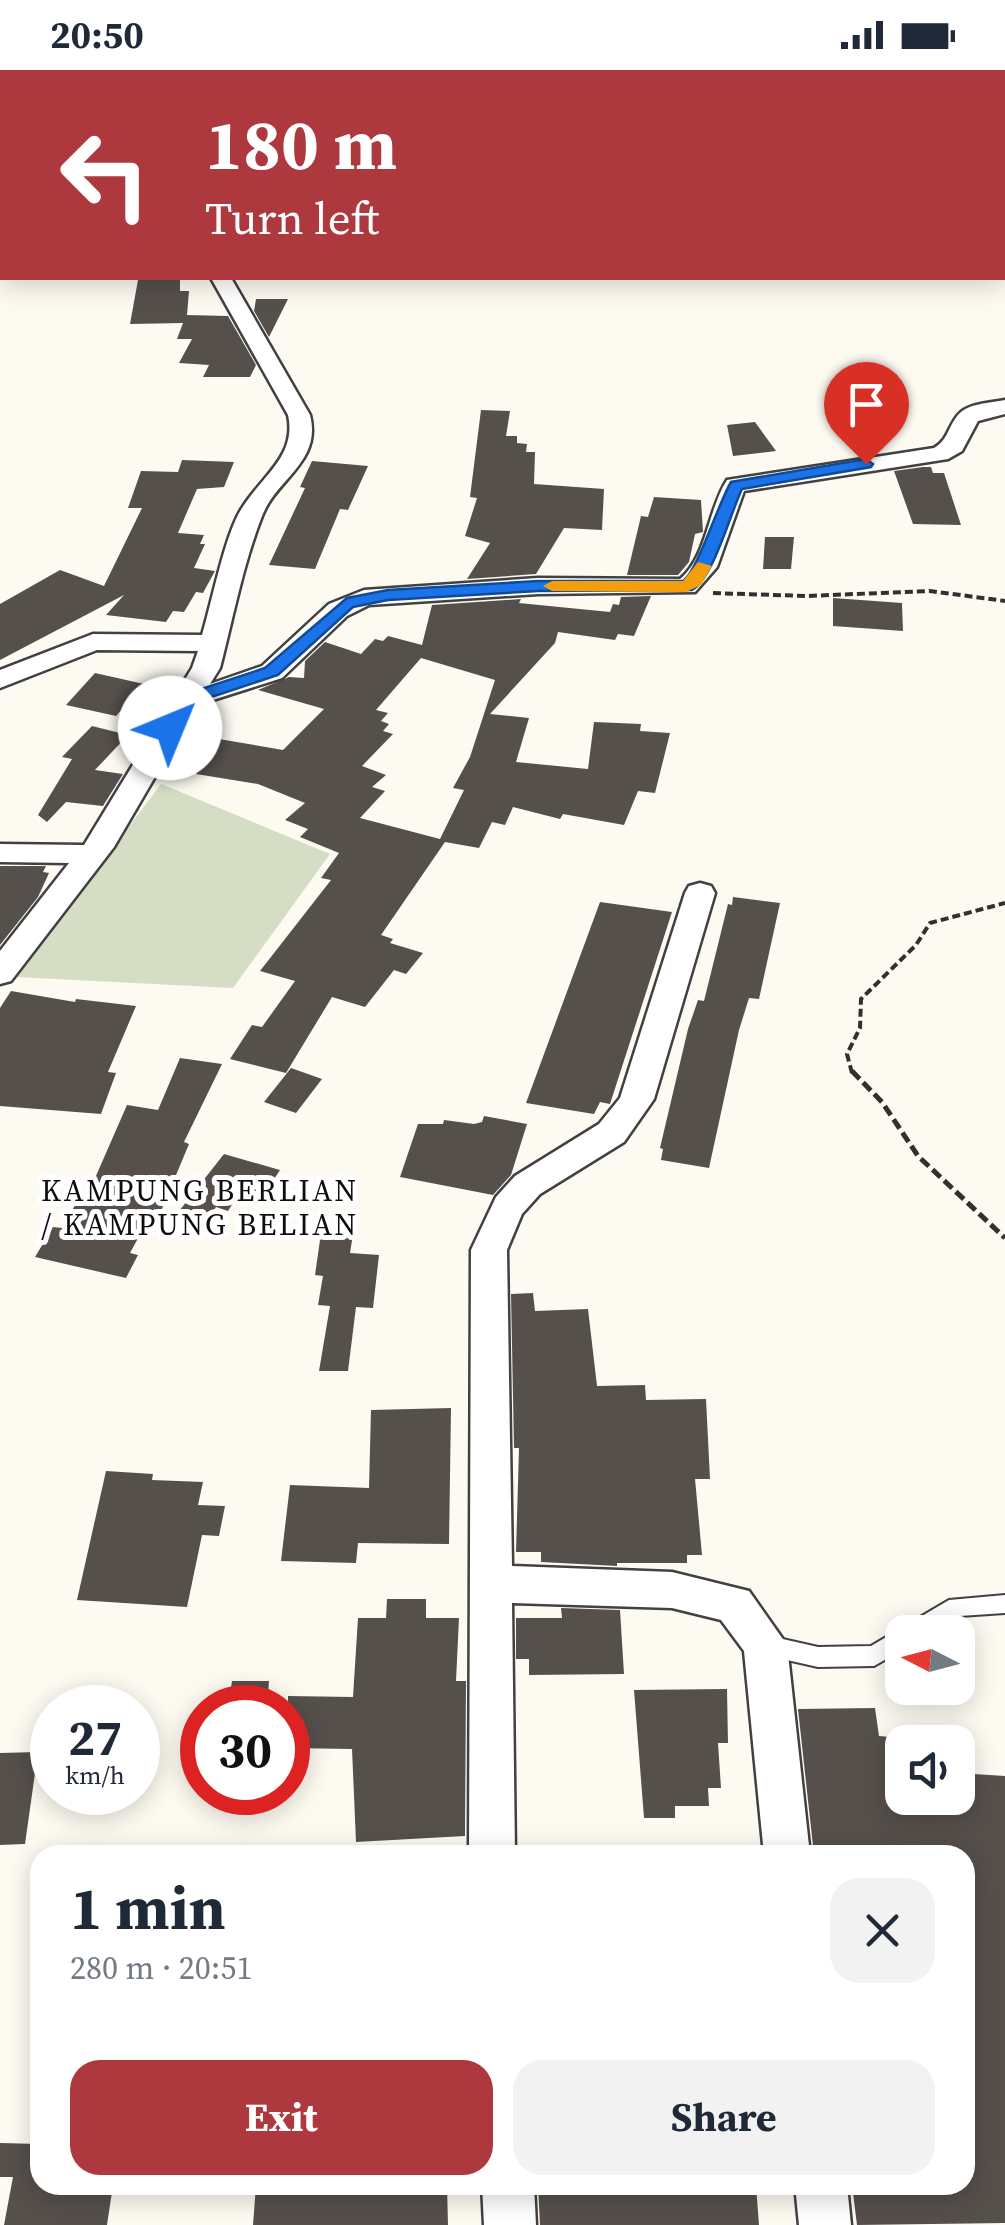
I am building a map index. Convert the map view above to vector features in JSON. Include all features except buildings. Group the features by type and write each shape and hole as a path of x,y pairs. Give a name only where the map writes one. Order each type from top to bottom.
{"street":[{"path":"0,973 92,854 206,668 251,512 298,452 304,432 300,415 222,280"},
{"path":"186,700 272,672 338,610 364,598 538,586 686,586 695,582 705,564 718,521 736,485 940,454 954,446 959,426 969,416 1005,407"},
{"path":"0,680 93,642 212,643"},
{"path":"0,852 92,854"},
{"path":"492,1845 489,1250 511,1202 541,1175 626,1124 700,893"},
{"path":"488,1584 672,1590 734,1604 765,1645 786,1845"},
{"path":"508,2195 510,2225"},
{"path":"822,2195 825,2225"}],"lane":[{"path":"944,1615 957,1608 1005,1604"},
{"path":"765,1645 818,1656 874,1656 885,1649"}],"path":[{"path":"686,586 705,592 806,596 904,588 984,595 1005,601"},
{"path":"1005,903 930,924 911,954 889,966 860,999 860,1028 847,1054 852,1076 882,1102 918,1156 1005,1238"}],"green space":[{"path":"161,784 330,854 233,988 15,977"}],"slow traffic":[{"path":"552,586 672,588 695,582 704,566"}],"district":[{"name":"KAMPUNG BERLIAN / KAMPUNG BELIAN","path":"200,1208"}],"route":[{"path":"170,728 186,700 272,672 347,603 388,595 538,586 686,586 695,582 705,564 718,521 736,485 866,464"}]}
